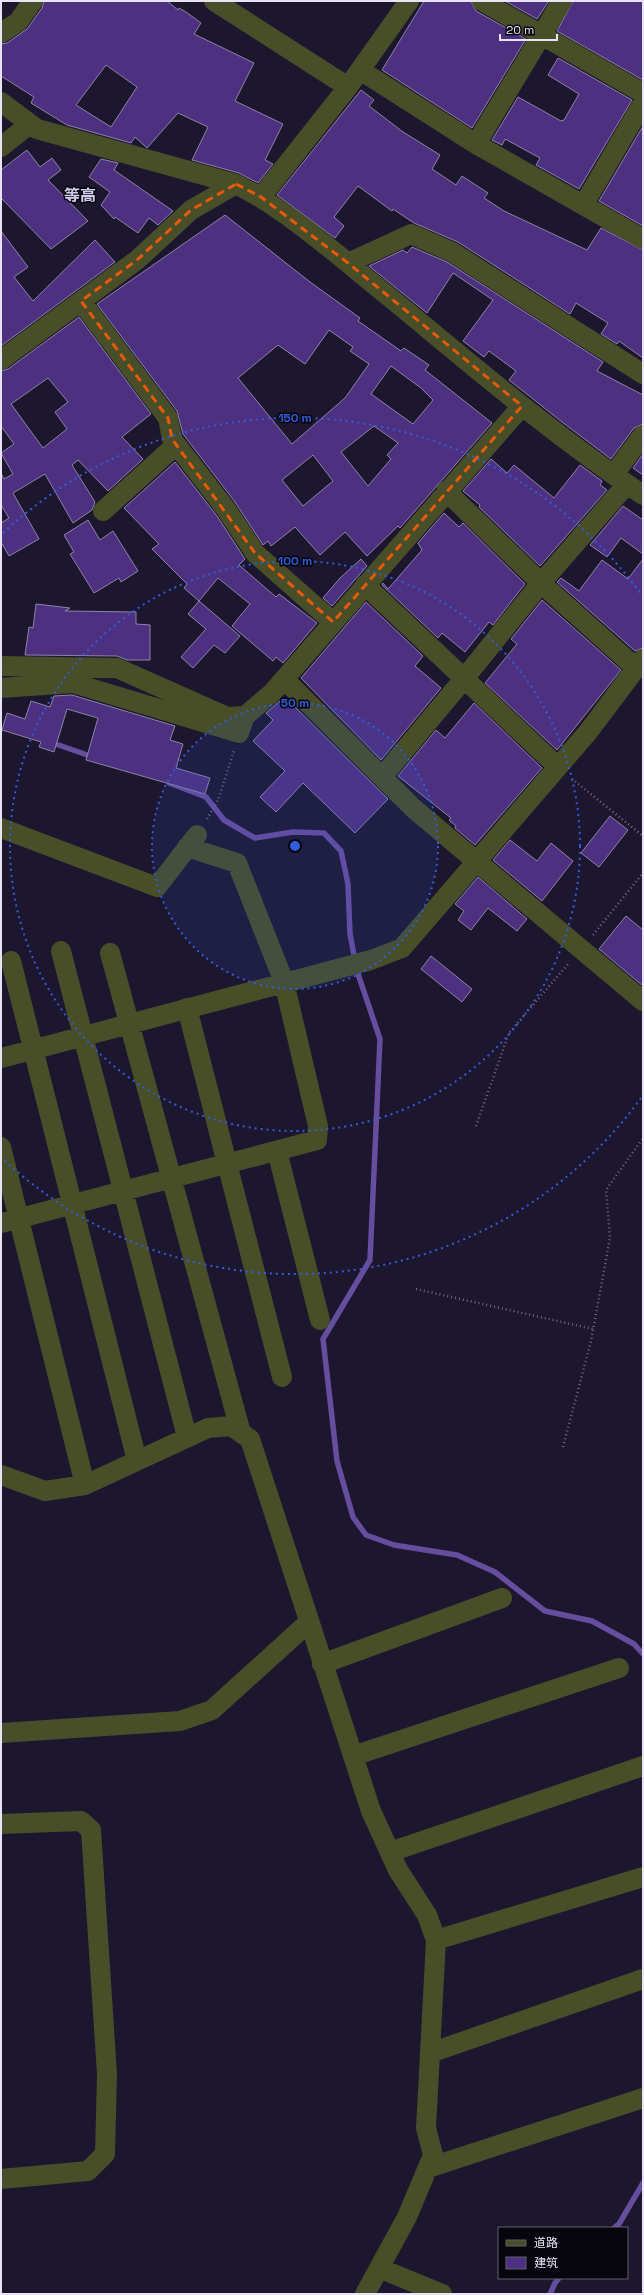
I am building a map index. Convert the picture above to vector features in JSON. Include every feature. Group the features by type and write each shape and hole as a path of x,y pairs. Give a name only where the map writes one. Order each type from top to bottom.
{"street":[{"path":"1,33 18,22 33,1"},
{"path":"214,1 348,87"},
{"path":"261,197 348,87 409,1"},
{"path":"482,1 643,93"},
{"path":"476,144 562,1"},
{"path":"360,70 476,144 584,204 643,239"},
{"path":"1,102 37,129 236,184 261,197 348,263 522,406 643,495"},
{"path":"584,204 643,103"},
{"path":"1,147 30,124"},
{"path":"1,360 137,260 191,210 236,184"},
{"path":"348,263 411,234 452,252 643,374"},
{"path":"81,301 168,418 172,439 226,509 256,552 333,622"},
{"path":"242,725 272,693 446,491 522,406"},
{"path":"382,777 541,583 620,479 643,435"},
{"path":"104,511 176,445"},
{"path":"1,1058 371,960 402,948 588,732 640,664 541,583 446,491"},
{"path":"365,585 463,680 558,767"},
{"path":"1,666 117,668 242,725"},
{"path":"284,679 413,808 643,1001"},
{"path":"1,688 73,683 242,725"},
{"path":"1,828 157,887 192,841 237,862 284,982 318,1126 317,1140 10,1220"},
{"path":"61,951 187,1437"},
{"path":"110,953 241,1433"},
{"path":"11,961 137,1461"},
{"path":"187,1008 282,1377"},
{"path":"1,1147 10,1220 85,1485"},
{"path":"277,1150 320,1320"},
{"path":"1,1474 45,1491 85,1485 208,1428 231,1426 250,1439 370,1811 390,1852 427,1915 436,1940 426,2128 433,2156 407,2217 365,2294"},
{"path":"322,1664 502,1598"},
{"path":"1,1733 180,1721 212,1710 309,1622"},
{"path":"353,1756 619,1668"},
{"path":"390,1852 643,1766"},
{"path":"1,1824 81,1821 91,1830 107,2074 105,2154 88,2171 1,2178"},
{"path":"436,1940 643,1876"},
{"path":"430,2053 643,1979"},
{"path":"428,2168 643,2098"},
{"path":"379,2268 442,2294"}],"path":[{"path":"218,800 242,725"},
{"path":"558,767 643,836"},
{"path":"476,1126 509,1033 581,950 643,873"},
{"path":"562,1447 593,1328 610,1238 606,1190 643,1138"},
{"path":"416,1289 593,1328"}],"highlighted area":[{"path":"236,184 261,197 348,263 522,406 333,622 255,553 172,439 168,418 81,301 137,260 191,210"}],"building":[{"path":"44,1 167,1 178,10 179,8 186,12 201,23 194,34 254,63 235,101 283,124 265,160 273,164 258,183 239,173 192,160 208,127 178,113 147,148 135,137 131,143 67,125 31,103 34,97 1,76 1,44 7,43 27,29 42,8","holes":["106,65 137,87 111,127 76,105"]},
{"path":"424,1 471,1 476,11 526,39 472,128 382,70"},
{"path":"505,1 549,1 537,19"},
{"path":"573,1 643,1 643,80 557,31"},
{"path":"558,58 632,100 579,189 536,165 540,158 505,139 502,145 492,140 518,97 561,121 564,120 579,94 548,75"},
{"path":"361,90 374,100 369,106 403,132 440,155 432,169 456,185 462,176 488,193 484,198 504,211 587,250 601,228 643,250 643,358 619,341 617,344 601,334 608,323 576,303 570,314 458,242 414,223 393,209 392,211 358,186 334,217 344,226 335,238 277,195"},
{"path":"643,126 643,226 599,201"},
{"path":"27,150 40,167 52,158 61,170 48,180 88,221 51,249 1,198 1,170"},
{"path":"101,159 118,163 114,170 173,211 158,225 149,218 138,233 115,217 114,219 101,205 110,192 89,177"},
{"path":"225,215 310,282 360,318 358,321 401,351 404,348 429,365 425,370 492,423 400,528 398,526 367,556 345,532 320,555 295,527 271,546 268,541 263,545 235,502 183,434 177,411 97,304","holes":["329,330 353,347 350,351 369,364 345,398 292,444 238,378 278,345 305,364","391,366 421,388 433,400 413,424 371,394","374,426 398,443 387,455 391,459 368,486 341,452","313,455 333,481 303,506 282,480"]},
{"path":"1,231 28,267 14,277 33,301 95,240 115,262 1,346"},
{"path":"412,247 447,262 603,362 597,371 643,395 643,424 634,428 611,459 562,422 509,380 516,371 489,351 484,357 463,341 493,300 453,273 427,313 369,266 403,250 407,253"},
{"path":"79,317 151,414 122,437 143,459 108,491 78,460 72,465 95,502 92,510 73,523 45,474 13,493 39,539 9,556 1,542 1,523 9,518 1,505 1,473 4,479 13,474 1,453 14,444 1,426 1,371 8,369","holes":["48,378 68,402 55,412 67,429 43,448 11,404"]},
{"path":"643,454 643,475 633,468"},
{"path":"491,459 507,473 514,465 554,498 580,465 602,481 600,485 607,490 540,566 479,507 480,505 463,491"},
{"path":"175,462 217,516 245,559 239,565 276,597 279,594 317,623 283,663 276,657 273,661 232,626 250,604 218,578 199,601 184,588 187,584 152,549 159,544 124,508"},
{"path":"623,506 643,520 643,554 621,538 607,557 590,545"},
{"path":"444,513 459,527 463,523 525,584 493,625 489,622 465,652 442,633 438,638 382,585 383,583 388,589 422,550 418,543"},
{"path":"88,520 100,540 113,531 138,571 121,582 119,578 94,593 70,554 74,552 64,535"},
{"path":"361,559 367,566 332,606 323,598 340,578"},
{"path":"643,559 643,648 635,651 557,582 561,578 579,591 602,560 628,579"},
{"path":"542,600 621,670 557,750 485,683 517,644 511,639"},
{"path":"199,601 240,636 225,653 214,645 193,668 181,657 206,629 188,614"},
{"path":"366,602 423,656 415,666 441,688 381,760 301,678"},
{"path":"36,604 70,608 65,611 136,612 136,624 150,625 150,660 127,660 117,656 25,655 29,627 33,628"},
{"path":"72,695 175,726 170,740 183,744 176,768 210,778 205,794 86,760 98,718 67,709 54,752 39,747 41,742 2,730 7,713 25,719 31,701 50,707 54,696"},
{"path":"281,700 287,705 290,702 388,799 355,833 303,783 276,812 260,797 285,771 253,741 273,720 266,713"},
{"path":"474,703 542,768 475,845 455,828 456,826 449,820 451,818 398,776 436,730 445,738"},
{"path":"610,816 628,830 599,867 581,853"},
{"path":"510,840 537,861 551,843 573,861 542,901 493,860"},
{"path":"478,877 527,919 517,931 488,908 471,930 458,920 464,911 455,904"},
{"path":"626,916 643,930 643,986 599,949"},
{"path":"431,956 472,989 462,1002 421,969"}],"waterway":[{"path":"50,742 93,757"},
{"path":"169,783 206,797 224,820 255,838 293,832 324,833 341,851 348,884 350,934 357,971 380,1039 370,1260 323,1339 337,1461 353,1517 366,1535 394,1545 457,1555 495,1572 545,1611 592,1621 634,1644 643,1654"},
{"path":"615,2227 619,2224 643,2183"},
{"path":"550,2294 558,2279"}],"district":[{"name":"等高","path":"80,195"}]}
